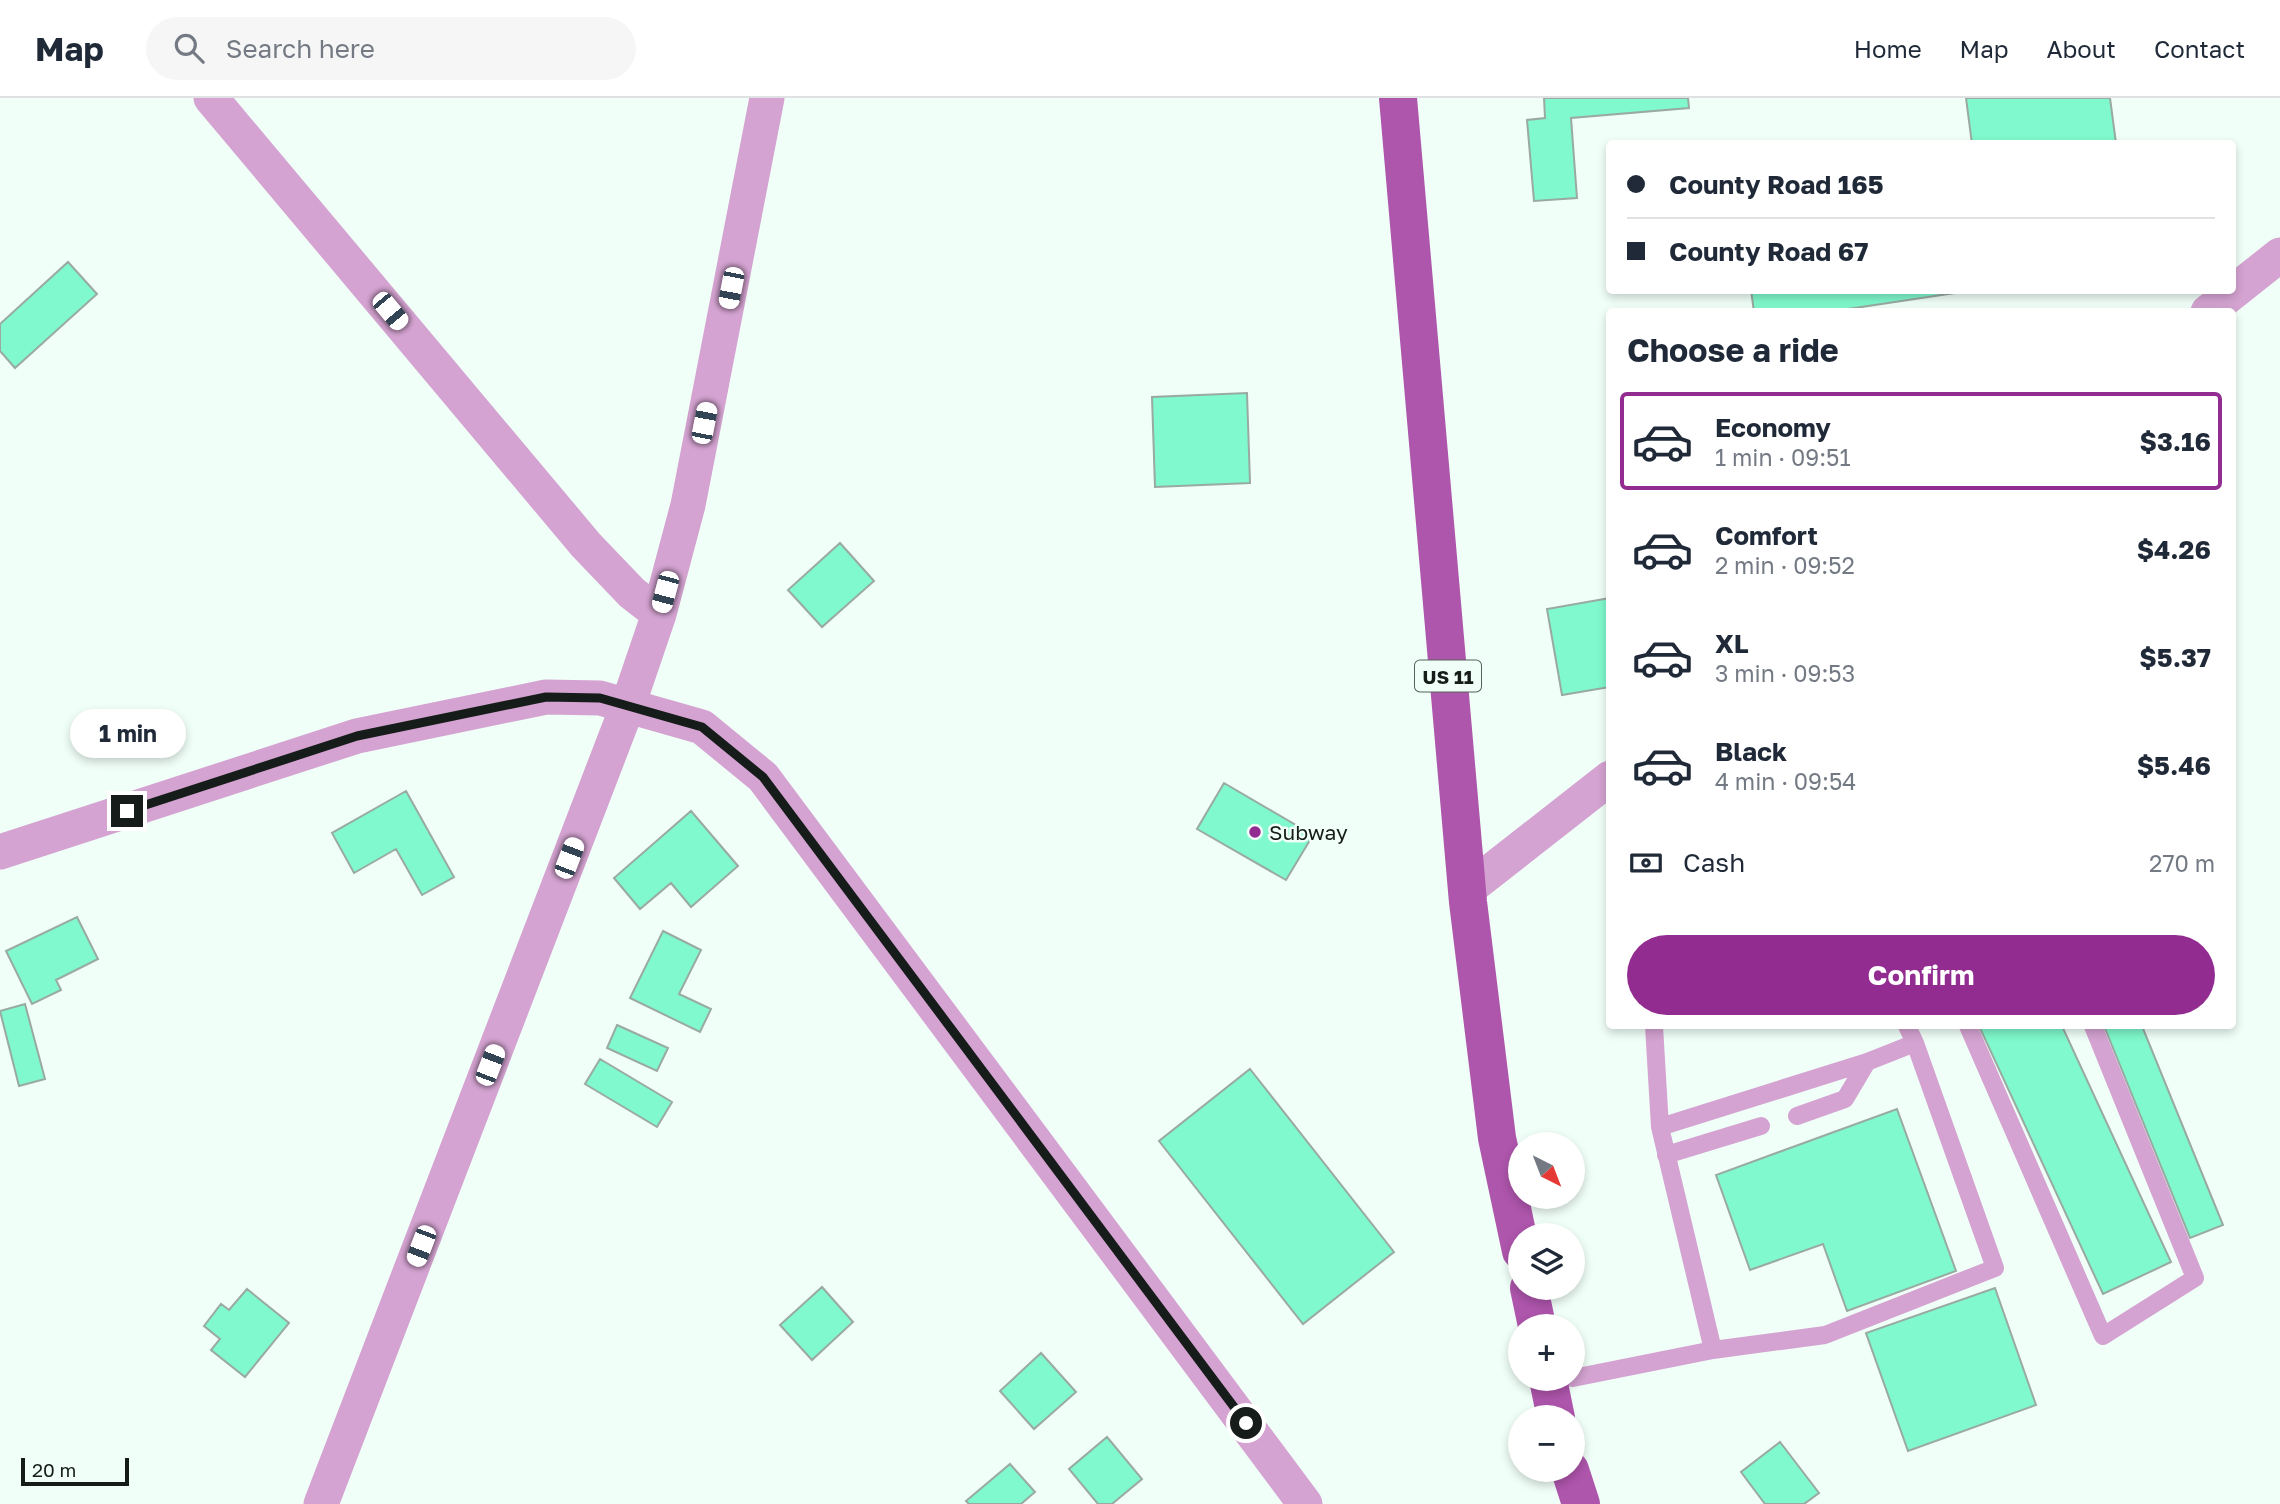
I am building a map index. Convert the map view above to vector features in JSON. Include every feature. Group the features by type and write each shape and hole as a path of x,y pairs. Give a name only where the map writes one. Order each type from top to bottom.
{"main road":[{"name":"US 11","path":"1398,98 1467,890 1497,1138 1515,1223"},
{"path":"1574,1482 1581,1504"}],"street":[{"path":"211,98 586,545 632,593 659,614"},
{"path":"321,1504 628,705 659,614 688,505 768,98"},
{"path":"2236,290 2280,255"},
{"path":"2213,308 2231,294"},
{"path":"0,852 357,736 546,697 600,698 702,727 763,777 1305,1504"},
{"path":"1467,890 1606,781"}],"lane":[{"path":"1654,1029 1660,1127 1713,1350"},
{"path":"1585,1381 1713,1350 1825,1335 1995,1268 1915,1043 1908,1029"},
{"path":"1969,1029 2103,1336 2195,1278 2094,1029"},
{"path":"1660,1127 1867,1062 1915,1043"},
{"path":"1797,1116 1844,1099 1867,1062"},
{"path":"1666,1155 1761,1126"}],"building":[{"path":"1544,98 1688,98 1689,108 1571,118 1577,198 1534,201 1527,120 1545,118"},
{"path":"1966,98 2110,98 2116,140 1971,140"},
{"path":"68,262 97,294 15,368 0,351 0,324"},
{"path":"1752,294 1948,294 1855,308 1753,308"},
{"path":"1247,393 1250,483 1155,487 1152,397"},
{"path":"840,543 874,581 822,627 788,590"},
{"path":"1606,599 1606,688 1562,695 1547,609"},
{"name":"Subway","path":"1224,783 1313,835 1286,880 1197,829"},
{"path":"406,791 454,877 422,895 396,849 354,873 332,833"},
{"path":"691,811 738,866 691,907 671,883 640,909 614,878"},
{"path":"77,917 98,959 56,980 61,990 32,1004 6,951"},
{"path":"663,931 701,950 679,994 711,1009 700,1032 630,998"},
{"path":"25,1004 45,1079 19,1086 0,1011"},
{"path":"617,1025 668,1048 657,1071 607,1048"},
{"path":"1980,1029 2063,1029 2171,1262 2103,1294"},
{"path":"2105,1029 2143,1029 2223,1225 2190,1238"},
{"path":"600,1059 672,1102 657,1127 585,1084"},
{"path":"1250,1069 1394,1252 1303,1324 1159,1141"},
{"path":"1897,1109 1956,1271 1847,1311 1823,1244 1750,1270 1716,1175"},
{"path":"822,1287 853,1322 812,1360 780,1325"},
{"path":"1995,1288 2036,1405 1908,1451 1866,1333"},
{"path":"247,1289 289,1323 245,1377 211,1350 220,1339 204,1326 221,1304 229,1310"},
{"path":"1041,1353 1076,1392 1034,1429 1000,1391"},
{"path":"1107,1437 1142,1479 1112,1504 1098,1504 1069,1469"},
{"path":"1780,1442 1819,1493 1804,1504 1765,1504 1741,1472"},
{"path":"1010,1464 1035,1492 1021,1504 969,1504 966,1501"}],"place":[{"name":"Subway","path":"1255,832"}],"route":[{"path":"127,811 357,736 546,697 600,698 702,727 763,777 1246,1423"}]}
